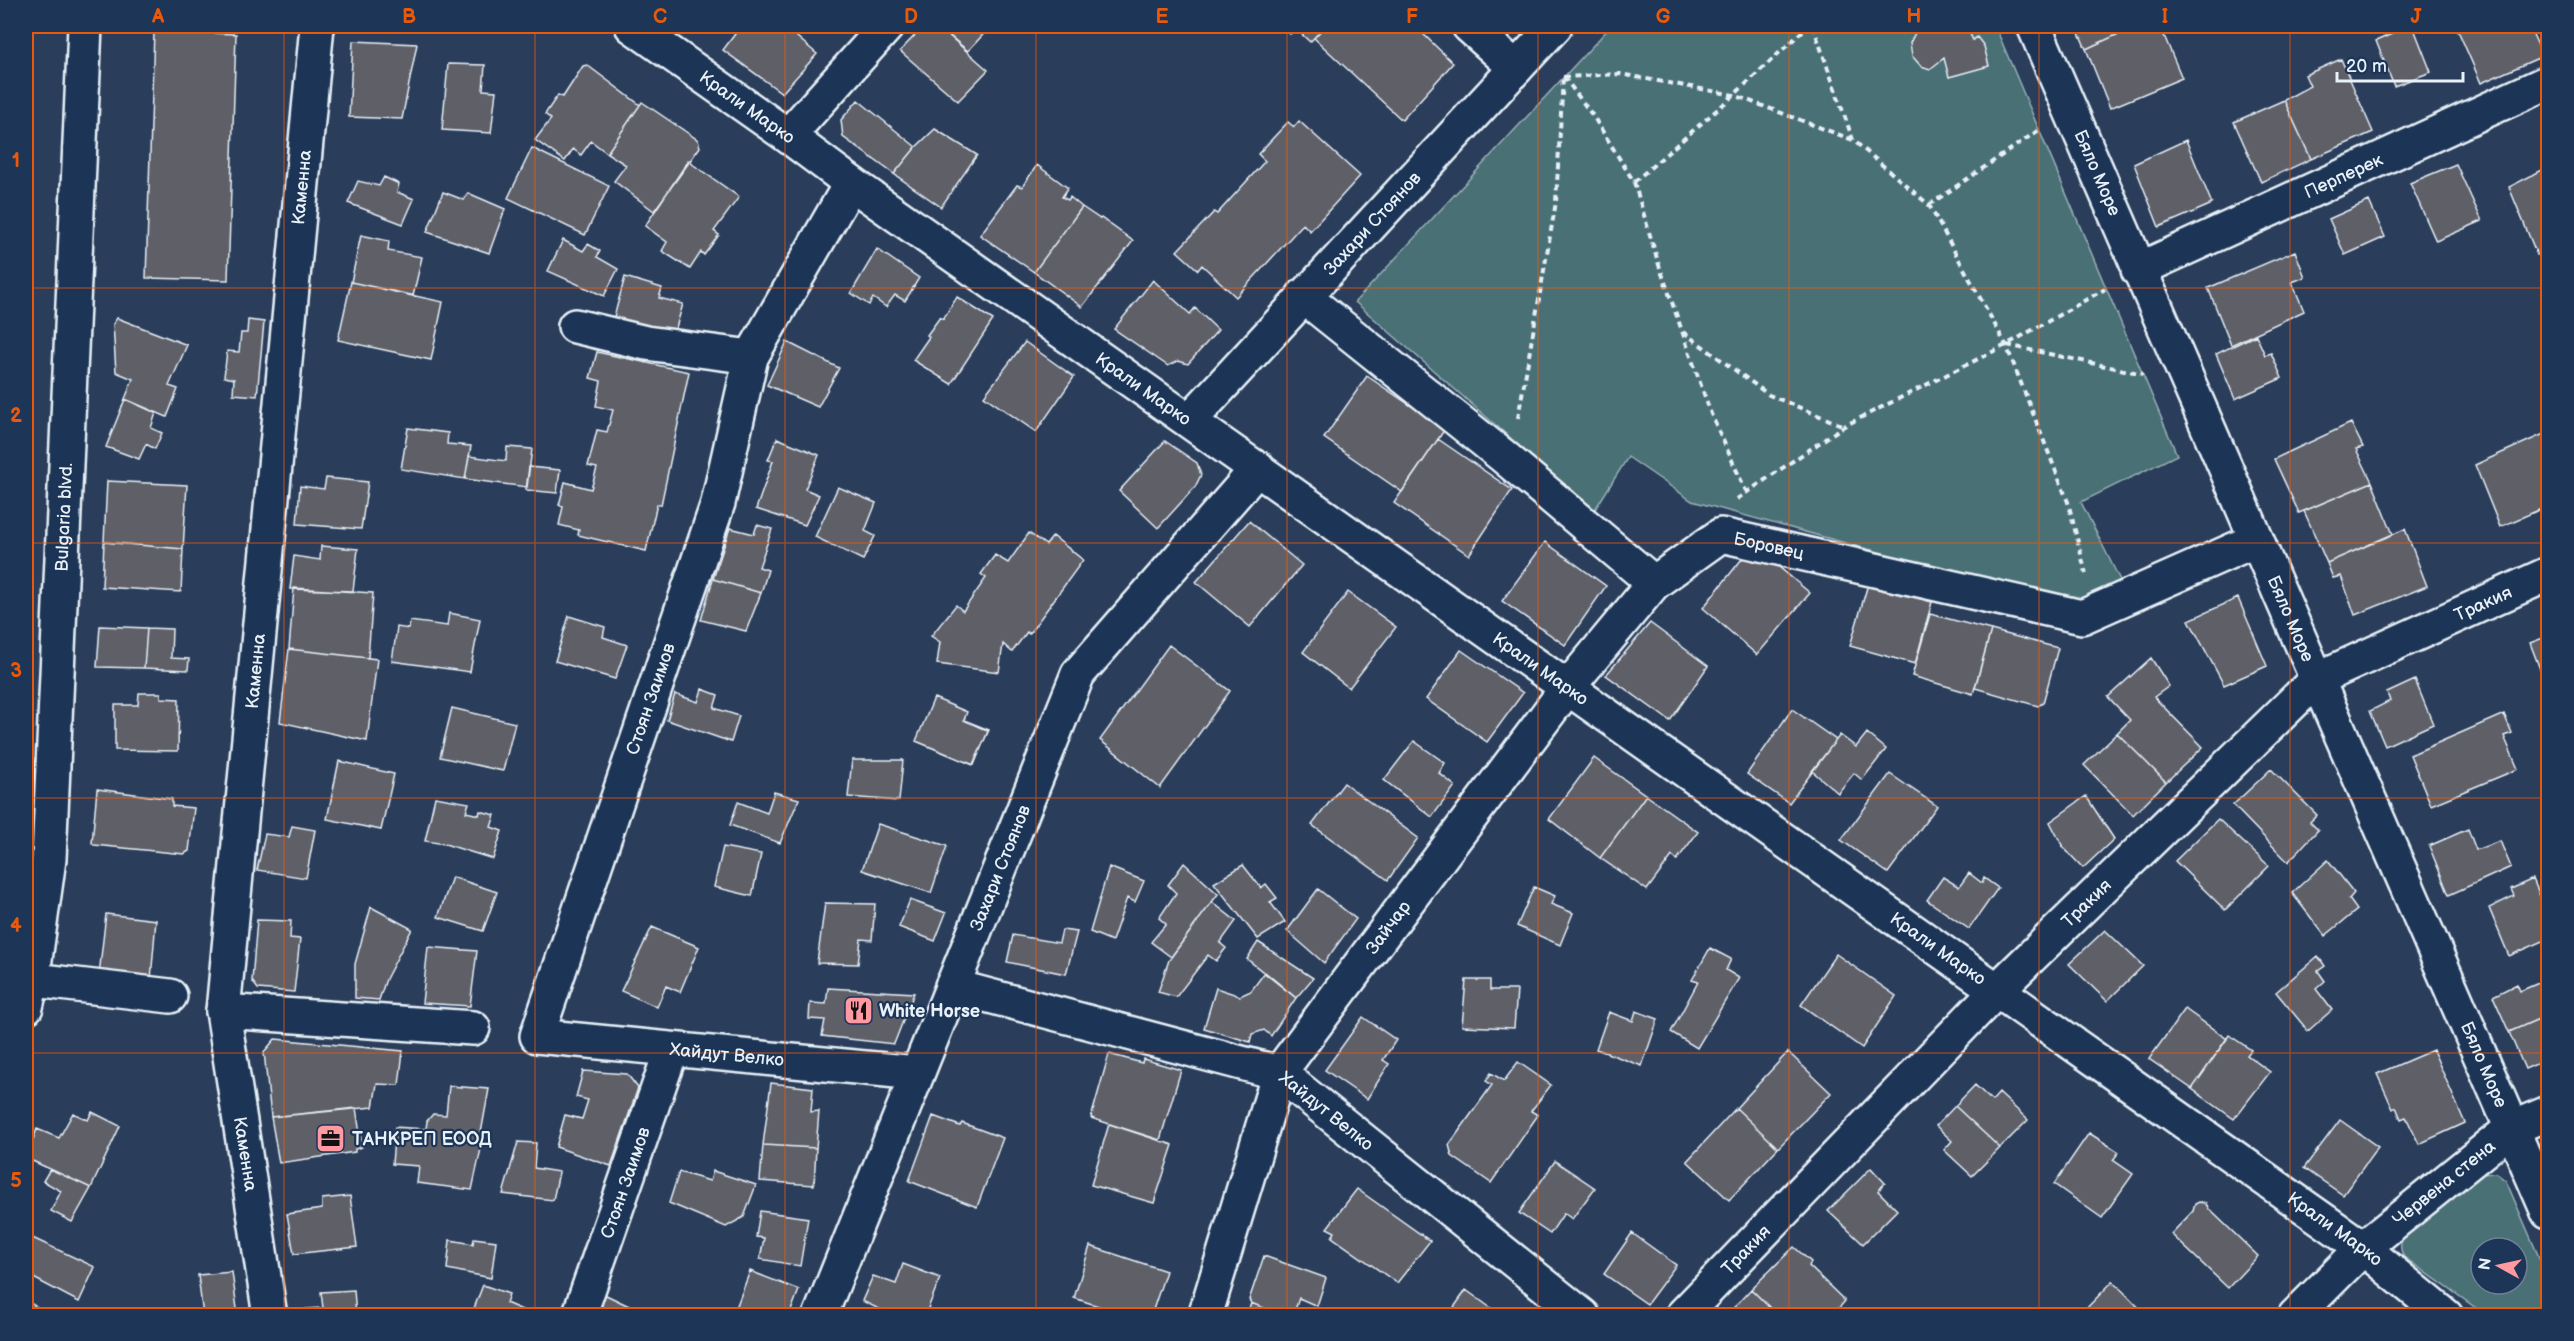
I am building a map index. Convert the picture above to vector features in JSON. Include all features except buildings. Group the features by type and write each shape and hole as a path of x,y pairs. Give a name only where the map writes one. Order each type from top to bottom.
{"street":[{"name":"Bulgaria blvd.","path":"28,989 49,859 85,26"},
{"name":"Каменна","path":"270,1316 223,1011 317,26"},
{"name":"Крали Марко","path":"632,26 789,135 851,183 2363,1248 2446,1316"},
{"path":"789,135 887,26"},
{"path":"1469,26 1516,68"},
{"name":"Захари Стоянов","path":"1190,420 1555,26"},
{"name":"Бяло Море","path":"2034,26 2548,1212"},
{"name":"Перперек","path":"2138,270 2548,82"},
{"name":"Стоян Заимов","path":"537,1036 718,503 751,357 851,183"},
{"path":"1303,296 1503,456 1654,582"},
{"path":"575,326 646,343 751,357"},
{"name":"Захари Стоянов","path":"820,1316 1078,674 1258,468"},
{"name":"Боровец","path":"1654,582 1721,535 2082,617"},
{"path":"2082,617 2256,540"},
{"name":"Тракия","path":"1682,1316 1998,989 2317,679 2548,574"},
{"name":"Зайчар","path":"1205,1316 1279,1073 1568,687 1654,582"},
{"name":"Хайдут Велко","path":"952,986 1279,1073 1583,1316"},
{"path":"28,989 170,996"},
{"path":"223,1011 473,1028"},
{"name":"Хайдут Велко","path":"537,1036 671,1051 917,1072"},
{"name":"Стоян Заимов","path":"579,1316 671,1051"},
{"name":"Червена стена","path":"2295,1316 2363,1248 2512,1128 2548,1113"}],"path":[{"path":"1634,182 1734,95 1808,26"},
{"path":"1813,26 1853,140"},
{"path":"1563,77 1620,74 1734,95 1853,140 1929,205 2006,345 2068,501 2088,582 2082,617"},
{"path":"1563,77 1593,116 1634,182 1682,331 1712,414 1746,491"},
{"path":"1503,456 1514,442 1556,202 1563,77"},
{"path":"1929,205 2070,110"},
{"path":"1721,535 1724,510 1746,491 1844,426 2006,345 2138,270"},
{"path":"1682,331 1769,395 1844,426"},
{"path":"2006,345 2098,364"}],"green space":[{"path":"1611,26 1995,26 2177,455 2081,502 2125,590 2083,608 1692,501 1628,457 1594,511 1355,302"},
{"path":"2496,1173 2506,1181 2548,1278 2548,1315 2486,1315 2404,1257 2401,1246 2405,1235 2480,1174"}],"place":[{"name":"White Horse","path":"858,1011"},
{"name":"ТАНКРЕП ЕООД","path":"331,1139"}]}
